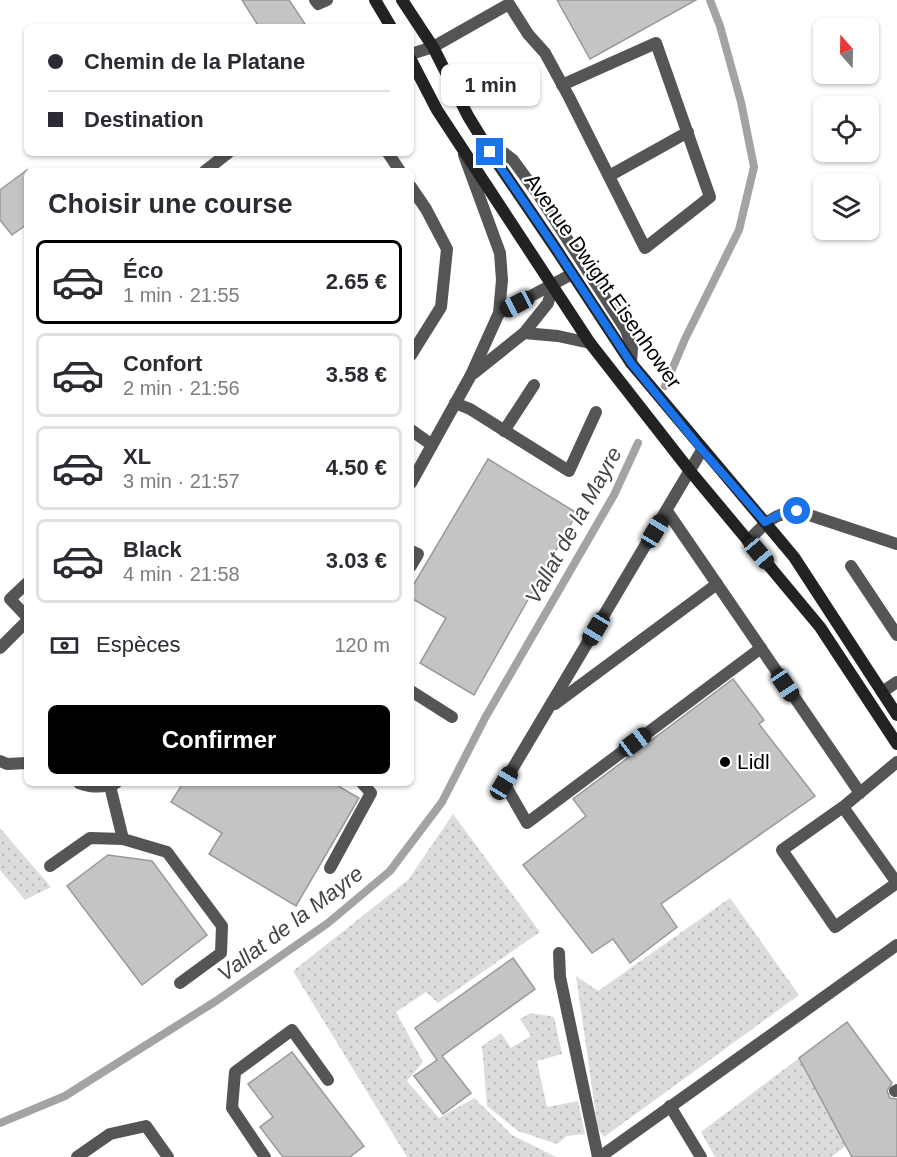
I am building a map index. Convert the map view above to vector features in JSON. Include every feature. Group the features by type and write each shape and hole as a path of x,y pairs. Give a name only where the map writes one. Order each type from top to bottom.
{"main road":[{"path":"375,0 389,24"},
{"name":"Avenue Dwight Eisenhower","path":"402,0 433,47 468,116 490,152 631,363 794,557 897,716"},
{"name":"Avenue Dwight Eisenhower","path":"414,66 437,110 590,343 690,471 820,627 897,744"}],"street":[{"path":"315,0 318,4 327,0"},
{"path":"414,53 433,47 508,2 528,34 545,53 645,248 710,196 656,43 562,85"},
{"path":"609,176 688,132"},
{"path":"414,478 471,375 499,313 502,280 500,254 459,143"},
{"path":"490,152 504,153 513,159 540,197 626,330 632,348 631,363"},
{"path":"209,168 224,156"},
{"path":"414,191 447,249 441,307 414,350"},
{"path":"499,313 572,274"},
{"path":"471,375 524,333 548,303 553,285"},
{"path":"524,333 558,336 590,343"},
{"path":"504,431 534,385"},
{"path":"455,403 470,409 569,471 596,412"},
{"path":"414,432 432,445"},
{"path":"702,450 504,783 527,823 761,648"},
{"path":"667,511 860,793"},
{"path":"748,540 765,522 784,512 797,511 897,544"},
{"path":"851,566 897,636"},
{"path":"549,708 717,584"},
{"path":"24,586 10,599 24,615"},
{"path":"0,648 24,622"},
{"path":"882,692 897,682"},
{"path":"414,693 452,717"},
{"path":"0,761 7,764 24,763"},
{"path":"843,807 897,883 835,927 782,850 843,807 897,762"},
{"path":"113,786 123,839"},
{"path":"330,868 371,793 365,786"},
{"path":"50,866 90,838 123,839 167,852 222,926 221,953 180,983"},
{"path":"559,954 560,977 598,1157 897,945"},
{"path":"265,1157 232,1108 235,1072 292,1030 328,1080"},
{"path":"670,1106 701,1157"},
{"path":"77,1157 110,1134 146,1126 168,1157"}],"shaded area":[{"path":"453,814 540,932 438,1003 426,992 396,1012 423,1062 407,1081 439,1118 474,1098 512,1135 556,1157 407,1157 293,971 408,880"},
{"path":"0,828 51,887 25,900 0,870"},
{"path":"730,898 799,995 604,1137 598,1129 576,976 598,991"},
{"path":"531,1013 554,1017 562,1054 537,1061 547,1107 578,1101 585,1134 567,1136 557,1144 518,1131 487,1106 482,1046 501,1033 511,1048 531,1036 520,1019"},
{"path":"799,1058 846,1146 831,1157 715,1157 701,1132"}],"building":[{"path":"242,0 289,0 305,24 257,24"},
{"path":"557,0 696,0 590,59"},
{"path":"24,172 24,226 12,235 0,220 0,190"},
{"path":"488,459 577,513 474,695 420,663 446,618 414,600 414,584"},
{"path":"733,679 764,720 759,724 815,796 661,904 677,927 630,963 613,939 592,953 523,865 586,816 573,799"},
{"path":"181,786 338,786 359,798 296,906 209,854 222,833 171,802"},
{"path":"108,855 152,861 207,935 142,985 67,886"},
{"path":"513,958 535,989 442,1056 471,1093 443,1114 414,1076 437,1060 415,1028"},
{"path":"847,1022 892,1083 887,1091 890,1098 897,1099 897,1157 852,1157 799,1058"},
{"path":"292,1052 364,1146 350,1157 283,1157 260,1127 273,1117 248,1084"}],"waterway":[{"name":"Vallat de la Mayre","path":"665,386 685,339 739,230 754,167 741,102 720,26 710,0"},
{"name":"Vallat de la Mayre","path":"0,1123 65,1096 216,1001 328,923 390,871 442,802 485,718 614,495 638,443"}],"place":[{"name":"Lidl","path":"725,762"}],"route":[{"path":"490,152 631,363 702,450 765,522 784,512 797,511"}]}
